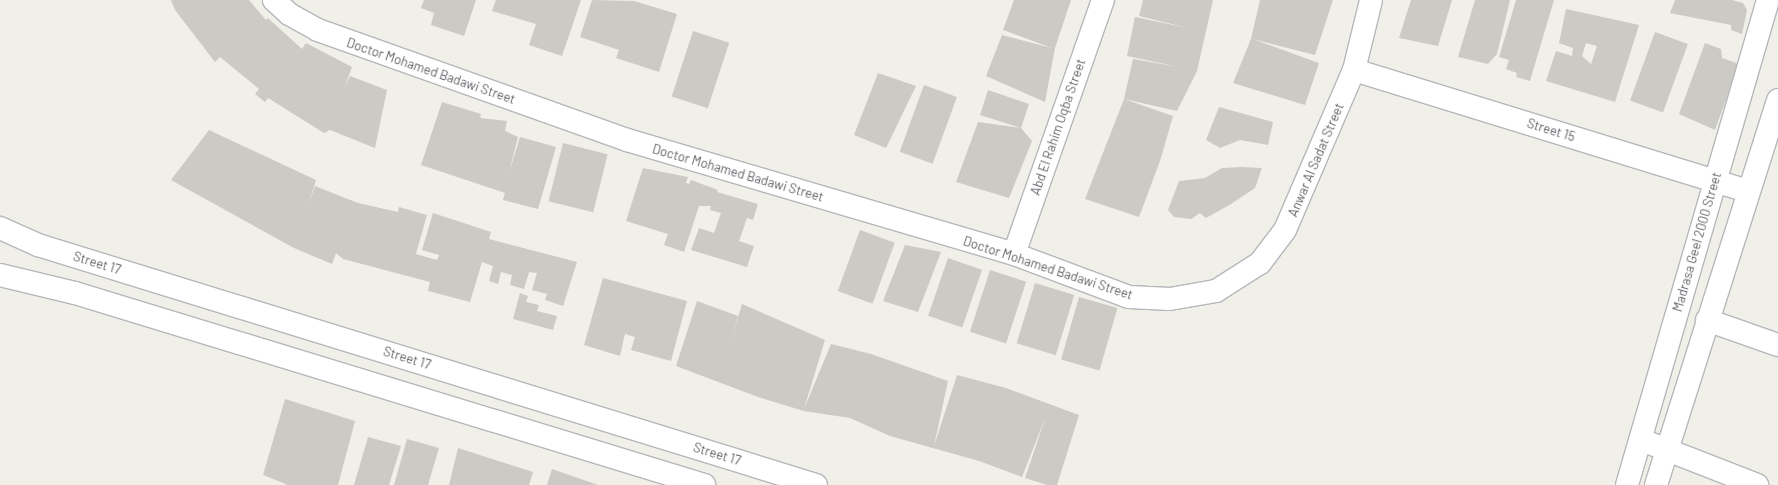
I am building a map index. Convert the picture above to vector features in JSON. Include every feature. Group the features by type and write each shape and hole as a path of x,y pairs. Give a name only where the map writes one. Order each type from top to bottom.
{"street":[{"name":"Doctor Mohamed Badawi Street","path":"274,0 289,14 318,30 627,140 1014,254 1130,297 1170,299 1216,291"},
{"name":"Abd El Rahim Oqba Street","path":"1014,254 1102,0"},
{"name":"Anwar Al Sadat Street","path":"1216,291 1260,263 1285,230 1354,70 1371,0"},
{"name":"Madrasa Geel 2000 Street","path":"1627,485 1768,0"},
{"name":"Street 15","path":"1354,70 1748,191"},
{"path":"1656,485 1666,448 1778,100"},
{"name":"Street 17","path":"0,228 38,245 816,485"},
{"path":"0,275 75,293 704,485"},
{"path":"1707,320 1778,345"},
{"path":"1639,440 1666,448 1757,485"}],"building":[{"path":"171,0 249,0 266,20 268,18 302,49 306,43 352,67 344,89 350,76 387,90 375,148 330,130 324,133 268,98 265,102 255,94 259,89 220,57 215,62 175,10"},
{"path":"424,0 476,0 464,36 431,25 434,13 421,8"},
{"path":"496,0 581,0 562,56 529,45 536,24 492,11"},
{"path":"592,0 634,1 677,14 659,72 616,58 619,50 580,37"},
{"path":"1014,0 1071,0 1055,48 1045,102 986,76 1002,35 1052,48 1003,30"},
{"path":"1143,0 1213,0 1197,71 1177,111 1124,99 1133,59 1179,67 1127,56 1135,17 1188,28 1139,16"},
{"path":"1260,0 1333,0 1315,55 1253,39 1319,63 1305,105 1233,83 1251,39"},
{"path":"1411,0 1452,0 1438,46 1399,38"},
{"path":"1475,0 1510,0 1497,54 1488,64 1458,57"},
{"path":"1516,0 1554,0 1530,81 1516,77 1517,73 1506,69 1509,60 1499,57"},
{"path":"1675,0 1732,0 1743,3 1747,10 1742,34 1731,30 1731,25 1670,13"},
{"path":"1566,9 1639,25 1615,102 1546,81 1556,51 1572,56 1573,48 1559,43","holes":["1586,43 1597,46 1591,64 1582,56"]},
{"path":"693,31 729,43 708,108 672,97"},
{"path":"1655,32 1688,44 1663,113 1630,101"},
{"path":"1705,43 1721,49 1722,58 1739,64 1715,130 1679,114"},
{"path":"878,73 916,86 886,148 854,135"},
{"path":"924,85 957,97 933,164 900,152"},
{"path":"988,90 1029,104 1021,128 980,115"},
{"path":"1124,99 1173,116 1160,161 1139,217 1085,199"},
{"path":"442,102 481,114 480,118 507,121 505,131 518,137 509,173 520,137 556,147 538,209 503,200 505,193 421,165"},
{"path":"1219,107 1273,122 1268,145 1240,140 1220,148 1206,140"},
{"path":"978,122 1021,128 1032,141 1009,198 956,182"},
{"path":"209,130 316,180 308,206 315,186 358,203 398,212 399,207 427,215 416,254 437,260 439,255 422,250 433,213 491,232 489,239 577,262 563,306 545,300 547,294 532,290 537,273 529,272 524,289 510,285 512,275 501,272 498,284 489,281 493,266 482,262 470,302 428,291 430,282 343,259 336,253 332,264 294,248 171,180"},
{"path":"563,143 608,154 593,212 548,201"},
{"path":"643,168 688,177 686,183 689,184 691,180 718,190 717,192 758,204 753,220 747,218 739,241 754,246 747,267 691,250 699,228 714,233 721,213 710,210 711,206 699,206 684,252 664,245 668,234 626,221"},
{"path":"1222,168 1262,168 1255,188 1231,204 1206,218 1200,213 1191,219 1174,217 1168,210 1179,181 1205,178"},
{"path":"860,230 895,243 873,304 838,291"},
{"path":"905,245 941,252 918,312 883,301"},
{"path":"948,258 982,270 962,327 928,316"},
{"path":"990,270 1026,282 1006,344 970,332"},
{"path":"603,278 687,301 671,361 631,350 635,337 625,334 620,356 584,345"},
{"path":"1035,283 1074,295 1056,355 1017,343"},
{"path":"520,293 528,296 526,302 539,305 537,311 557,316 553,330 513,319"},
{"path":"1079,297 1117,308 1100,371 1061,359"},
{"path":"697,301 738,316 729,347 742,304 825,340 804,409 831,344 871,354 948,381 934,446 957,375 1006,388 1079,415 1057,485 1047,485 1025,478 1046,416 1022,477 979,461 890,436 850,418 804,411 758,397 676,366"},
{"path":"285,399 355,421 338,485 288,485 263,475"},
{"path":"368,437 401,446 389,485 354,485"},
{"path":"407,439 439,448 428,485 394,485"},
{"path":"458,448 533,472 529,485 449,485"},
{"path":"552,469 598,485 547,485"}]}
